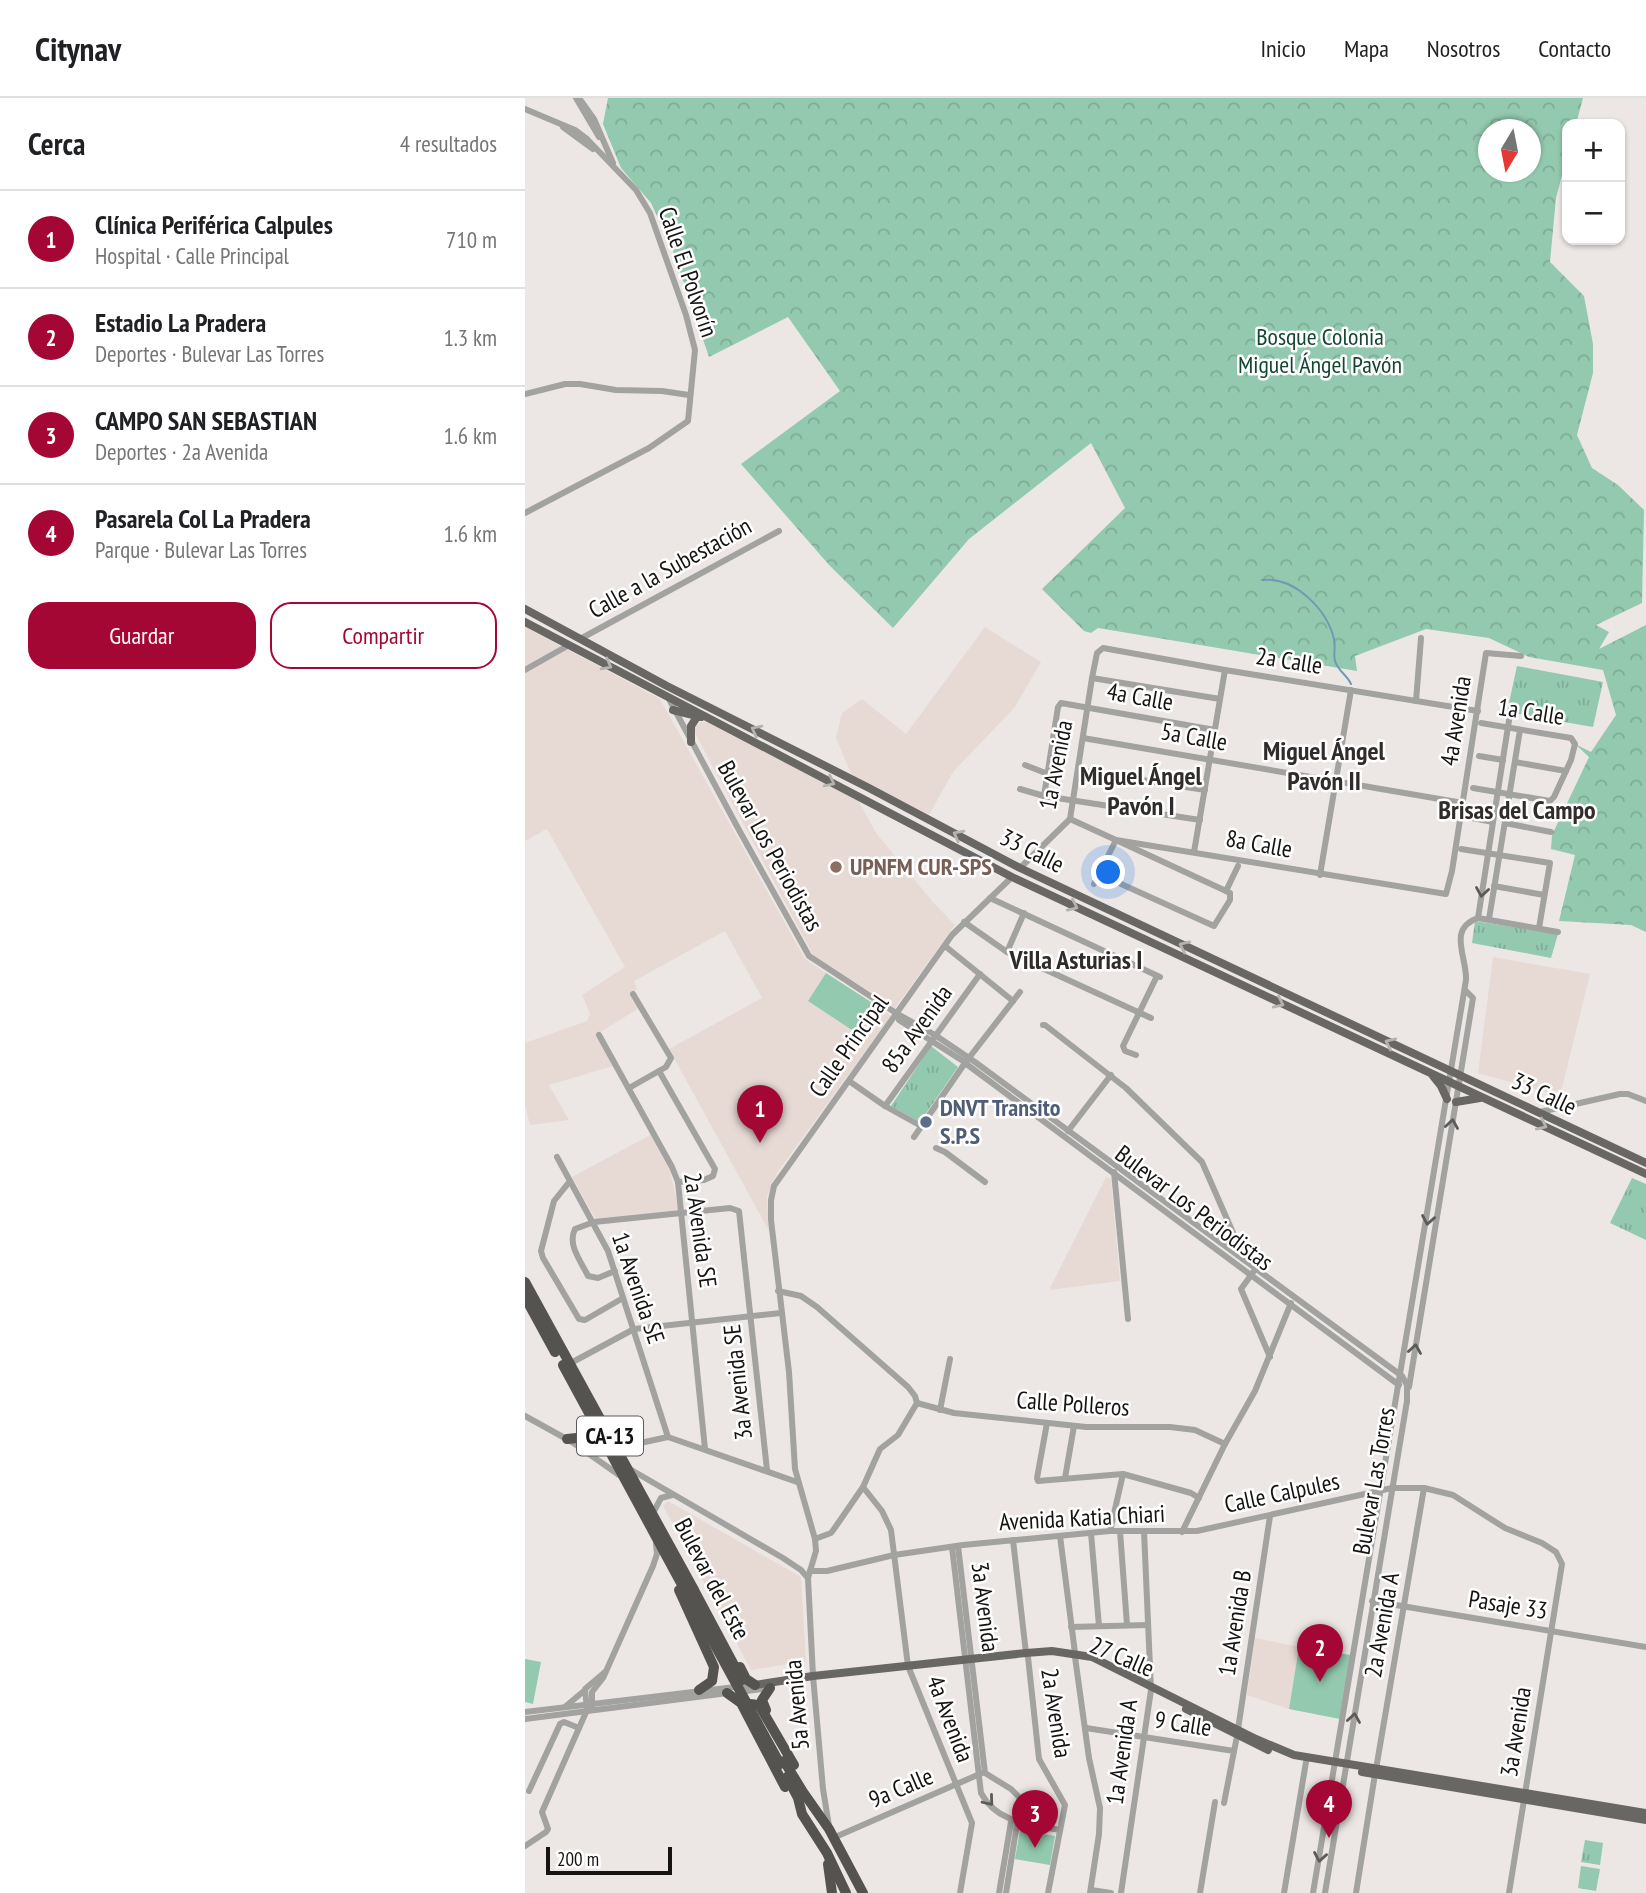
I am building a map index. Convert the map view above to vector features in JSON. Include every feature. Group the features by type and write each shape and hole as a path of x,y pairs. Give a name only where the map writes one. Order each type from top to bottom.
{"highway":[{"name":"Bulevar del Este","path":"525,1282 569,1364 625,1481 691,1592"},
{"name":"Bulevar del Este","path":"525,1297 568,1375 621,1454 665,1534 691,1592 782,1763 798,1798 802,1814 827,1853 842,1892"},
{"path":"569,1440 586,1437 595,1417"},
{"path":"653,1531 715,1670 710,1684 699,1690"},
{"path":"665,1534 746,1679 755,1685"},
{"path":"697,1628 716,1663 720,1677 728,1678 735,1674 736,1659"},
{"path":"770,1688 762,1700 773,1727"},
{"path":"727,1693 736,1698 747,1713 793,1803 802,1814"},
{"path":"747,1713 750,1704 758,1704 808,1789 812,1803"},
{"name":"Bulevar del Este","path":"782,1763 812,1803 863,1893"},
{"path":"827,1853 832,1893"},
{"path":"842,1892 857,1881"}],"main road":[{"name":"33 Calle","path":"525,609 1020,868 1646,1163"},
{"name":"33 Calle","path":"525,622 1011,877 1646,1174"},
{"path":"636,669 664,688 669,699 678,696 719,711"},
{"path":"673,710 702,717"},
{"path":"691,742 691,726 702,717"},
{"path":"1425,1071 1451,1100 1485,1098"},
{"name":"27 Calle","path":"755,1685 1027,1655 1075,1655 1151,1687 1275,1753 1306,1762 1336,1768 1376,1771 1646,1819"},
{"name":"27 Calle","path":"770,1688 813,1679"},
{"name":"27 Calle","path":"1238,1733 1336,1768"},
{"name":"27 Calle","path":"1525,1796 1646,1813"}],"street":[{"path":"578,98 594,119 615,168"},
{"path":"525,109 575,130 615,168"},
{"name":"Calle El Polvorín","path":"525,513 662,440 688,421 695,350 686,315 650,213 636,190 615,168"},
{"path":"525,394 565,384 580,384 616,390 662,391 689,395"},
{"name":"Calle a la Subestación","path":"580,639 779,531"},
{"path":"1416,701 1421,638"},
{"name":"Calle a la Subestación","path":"525,670 569,645"},
{"name":"2a Calle","path":"1097,653 1103,648 1478,710"},
{"name":"1a Avenida","path":"1020,868 1070,819 1097,653"},
{"name":"4a Avenida","path":"1446,894 1453,871 1486,653 1521,656"},
{"path":"1194,852 1225,670"},
{"path":"1092,678 1220,699"},
{"path":"1320,875 1351,690"},
{"name":"Bulevar Los Periodistas","path":"669,699 809,956 896,1013 899,1020 933,1037 970,1061 1069,1131 1114,1169 1243,1259 1253,1272"},
{"name":"4a Calle","path":"1048,774 1059,704 1215,730"},
{"path":"1510,714 1478,918 1558,932"},
{"name":"1a Calle","path":"1481,723 1574,739 1574,751 1566,771"},
{"path":"1489,919 1520,730"},
{"name":"5a Calle","path":"1083,738 1463,803"},
{"path":"1479,756 1503,760"},
{"path":"1473,788 1547,801 1552,799 1566,771 1515,762"},
{"path":"1025,765 1048,774 1044,796"},
{"path":"1078,770 1205,790"},
{"path":"1020,789 1044,796 1199,820"},
{"path":"1467,817 1493,822"},
{"name":"8a Calle","path":"1070,819 1116,840 1446,894"},
{"path":"1505,823 1551,832"},
{"path":"1094,884 1099,874 1116,840 1230,893 1230,900 1217,926 1211,926 1099,874"},
{"path":"1461,849 1550,863 1539,928"},
{"path":"1226,891 1238,866"},
{"name":"Calle Principal","path":"809,1575 816,1551 815,1539 797,1482 789,1372 770,1208 774,1186 852,1083 896,1013 945,946 964,922 1011,877"},
{"path":"1495,886 1544,895"},
{"path":"990,898 1159,976 1123,1046 1125,1051 1136,1055"},
{"path":"1007,952 1024,913"},
{"name":"Bulevar Las Torres","path":"1314,1893 1400,1375 1456,1074 1467,971 1460,934 1463,925 1478,918"},
{"path":"964,922 1007,952 1151,1018"},
{"path":"945,946 1013,1000"},
{"name":"85a Avenida","path":"885,1106 980,974"},
{"path":"914,1137 1020,992"},
{"path":"629,1088 659,1071 671,1058 633,994"},
{"path":"1043,1025 1111,1075 1202,1162 1243,1259"},
{"name":"2a Avenida SE","path":"599,1035 678,1182 705,1449"},
{"name":"Bulevar Los Periodistas","path":"970,1061 1292,1301 1399,1385"},
{"path":"659,1071 713,1165 713,1176 704,1180 678,1182"},
{"path":"1069,1131 1111,1075"},
{"path":"852,1083 921,1126"},
{"path":"1538,1113 1620,1094 1646,1101"},
{"name":"Bulevar Las Torres","path":"1325,1893 1407,1402 1451,1100"},
{"path":"936,1148 985,1182"},
{"name":"1a Avenida SE","path":"557,1157 608,1251 668,1437"},
{"path":"1114,1169 1128,1320"},
{"path":"570,1181 554,1201 542,1244 543,1258 579,1319 585,1320 623,1298"},
{"name":"3a Avenida SE","path":"682,1213 735,1209 740,1213 767,1470"},
{"path":"615,1271 598,1278 590,1277 573,1246 572,1236 575,1229 594,1222 682,1213"},
{"path":"1253,1272 1241,1287 1241,1291 1270,1357"},
{"path":"778,1291 800,1296 817,1307 915,1396 916,1403 898,1435 880,1449 863,1487 831,1533 815,1539"},
{"name":"Bulevar Los Periodistas","path":"1292,1301 1400,1375"},
{"name":"Avenida Katia Chiari","path":"809,1575 894,1555 955,1546 1110,1531 1182,1532 1270,1357 1292,1301"},
{"path":"569,1364 634,1329 781,1313"},
{"path":"940,1410 950,1359"},
{"path":"1400,1375 1406,1382 1407,1402"},
{"name":"Calle Polleros","path":"916,1403 940,1410 1074,1426 1195,1430 1226,1444"},
{"path":"525,1416 610,1466 625,1481"},
{"path":"1048,1423 1037,1480 1040,1482 1123,1474 1191,1493 1199,1498"},
{"path":"1065,1478 1074,1426"},
{"path":"631,1445 668,1437 797,1482"},
{"path":"569,1440 621,1454"},
{"path":"1389,1446 1392,1450 1398,1448"},
{"path":"628,1468 809,1575"},
{"path":"1110,1531 1123,1474"},
{"name":"4a Avenida","path":"863,1487 887,1520 893,1540 909,1668 972,1823 960,1893"},
{"name":"Calle Calpules","path":"1182,1532 1271,1516 1392,1488 1424,1488 1453,1494 1506,1528 1556,1552 1562,1560 1561,1577"},
{"name":"2a Avenida A","path":"1356,1893 1424,1488"},
{"path":"653,1513 661,1498 671,1495"},
{"name":"1a Avenida B","path":"1224,1803 1238,1733 1271,1516"},
{"path":"1121,1531 1127,1625"},
{"name":"1a Avenida A","path":"1121,1893 1151,1687 1144,1531"},
{"path":"1091,1533 1099,1626"},
{"path":"1060,1536 1089,1758 1100,1808 1099,1834 1090,1891 1111,1893"},
{"name":"2a Avenida","path":"1013,1540 1039,1759 1065,1805 1048,1893"},
{"path":"525,1846 546,1832 547,1826 542,1812 589,1707 592,1692 605,1672 653,1566 657,1554 656,1542"},
{"name":"3a Avenida","path":"955,1546 982,1773 981,1793 987,1804 1014,1822"},
{"path":"653,1566 659,1563 668,1566"},
{"name":"5a Avenida","path":"809,1575 813,1679 823,1789 831,1834"},
{"name":"3a Avenida","path":"1509,1893 1561,1577"},
{"name":"Pasaje 33","path":"1364,1600 1646,1647"},
{"path":"1071,1627 1148,1625"},
{"path":"565,1707 605,1672"},
{"name":"27 Calle","path":"527,1717 699,1690 755,1685"},
{"name":"27 Calle","path":"527,1717 565,1707 589,1707 770,1688"},
{"path":"585,1689 589,1707"},
{"path":"529,1791 560,1724 564,1722 579,1728"},
{"name":"9 Calle","path":"1086,1728 1234,1751"},
{"path":"1285,1893 1306,1762"},
{"path":"982,1773 1019,1796 1021,1806 1014,1822 999,1893"},
{"name":"9a Calle","path":"831,1834 982,1773"},
{"path":"812,1803 823,1789"},
{"path":"1200,1893 1215,1802"},
{"path":"1014,1822 1060,1830"},
{"path":"1006,1893 1014,1822"}],"shaded area":[{"path":"525,627 660,699 805,959 891,1016 777,1173 767,1196 769,1231 669,1049 762,998 725,931 634,981 637,989 630,993 639,1008 596,1035 613,1066 549,1085 569,1120 530,1125 525,1105 525,1043 587,1021 590,1014 582,995 625,967 547,829 525,841"},
{"path":"985,627 1041,662 1015,707 953,772 929,815 854,781 836,738 842,713 862,699 906,734"},
{"name":"UPNFM CUR-SPS","path":"701,722 706,722 858,800 876,833 955,925 895,1008 813,955 696,735 694,728"},
{"path":"1493,957 1590,974 1560,1096 1478,1073"},
{"path":"652,1134 669,1167 679,1211 596,1220 572,1177"},
{"path":"1106,1177 1111,1179 1120,1281 1049,1290"},
{"path":"668,1501 801,1577 806,1661 751,1670 663,1506"},
{"path":"1255,1638 1299,1647 1289,1709 1247,1695"}],"green space":[{"name":"Bosque Colonia Miguel Ángel Pavón","path":"608,98 1583,98 1577,119 1562,119 1562,175 1556,198 1550,262 1584,296 1593,344 1593,373 1577,435 1592,468 1618,485 1644,510 1642,603 1596,625 1609,632 1599,649 1646,625 1646,932 1631,925 1559,921 1575,855 1551,849 1552,835 1589,757 1575,744 1591,752 1616,715 1603,670 1529,657 1489,638 1426,629 1355,656 1357,671 1098,628 1091,633 1084,631 1042,589 1125,508 1091,443 969,539 893,628 830,566 741,464 840,391 788,317 709,357 673,251 651,203 621,168 603,124"},
{"path":"1517,666 1603,682 1593,727 1507,712"},
{"path":"1475,921 1558,934 1551,958 1472,943"},
{"path":"826,973 874,1004 855,1032 808,1001"},
{"path":"931,1046 958,1067 920,1122 891,1106"},
{"path":"1632,1178 1646,1184 1646,1240 1610,1223"},
{"path":"1299,1647 1351,1655 1340,1719 1289,1709"},
{"path":"525,1659 541,1662 533,1704 525,1702"},
{"path":"1020,1830 1055,1836 1050,1865 1015,1859"},
{"path":"1585,1840 1603,1843 1600,1865 1581,1862"},
{"path":"1581,1866 1600,1869 1596,1891 1578,1888"}],"waterway":[{"path":"1262,580 1286,583 1308,597 1317,607 1334,639 1336,664 1351,684"}],"place":[{"name":"UPNFM CUR-SPS","path":"836,867"},
{"name":"DNVT Transito S.P.S","path":"926,1122"},
{"name":"Clínica Periférica Calpules","path":"760,1143"},
{"name":"Estadio La Pradera","path":"1320,1682"},
{"name":"Pasarela Col La Pradera","path":"1329,1838"},
{"name":"CAMPO SAN SEBASTIAN","path":"1035,1848"}],"district":[{"name":"Miguel Ángel Pavón II","path":"1324,766"},
{"name":"Miguel Ángel Pavón I","path":"1141,791"},
{"name":"Brisas del Campo","path":"1517,810"},
{"name":"Villa Asturias I","path":"1076,960"}]}
